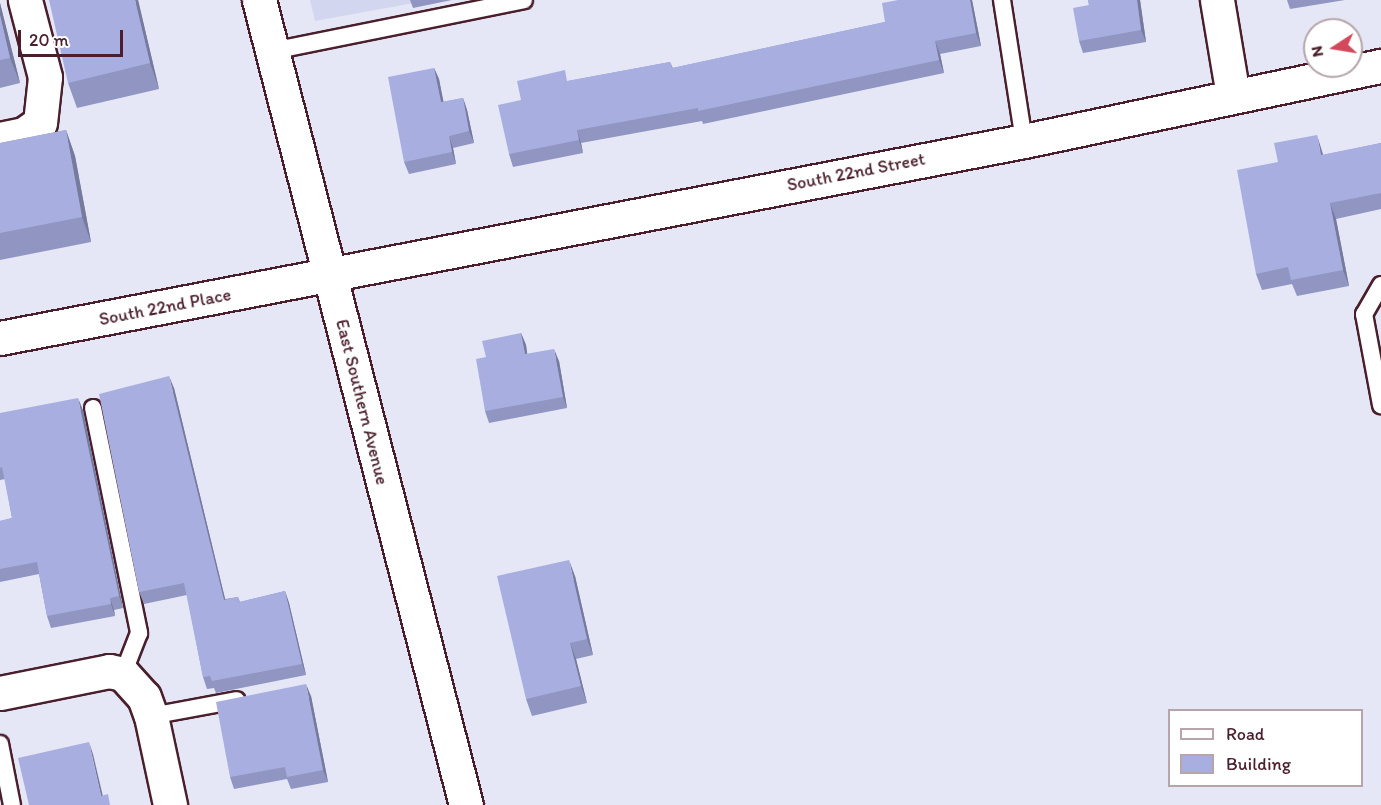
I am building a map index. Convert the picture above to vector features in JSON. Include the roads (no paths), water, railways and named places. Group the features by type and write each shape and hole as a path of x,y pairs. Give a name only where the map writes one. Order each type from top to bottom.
{"street":[{"path":"0,138 24,134 40,123 45,77 25,0"},
{"name":"East Southern Avenue","path":"259,0 466,805"},
{"path":"1217,0 1233,96"},
{"name":"South 22nd Street","path":"330,277 1024,141 1381,66"},
{"name":"South 22nd Place","path":"0,338 330,277"},
{"path":"0,693 109,671 123,675 144,697 151,716 170,805"}],"lane":[{"path":"272,51 524,0"},
{"path":"1002,0 1024,141"},
{"path":"1381,285 1364,314 1381,405"},
{"path":"93,408 139,633 123,675"},
{"path":"151,716 256,696"},
{"path":"0,744 12,805"}]}
